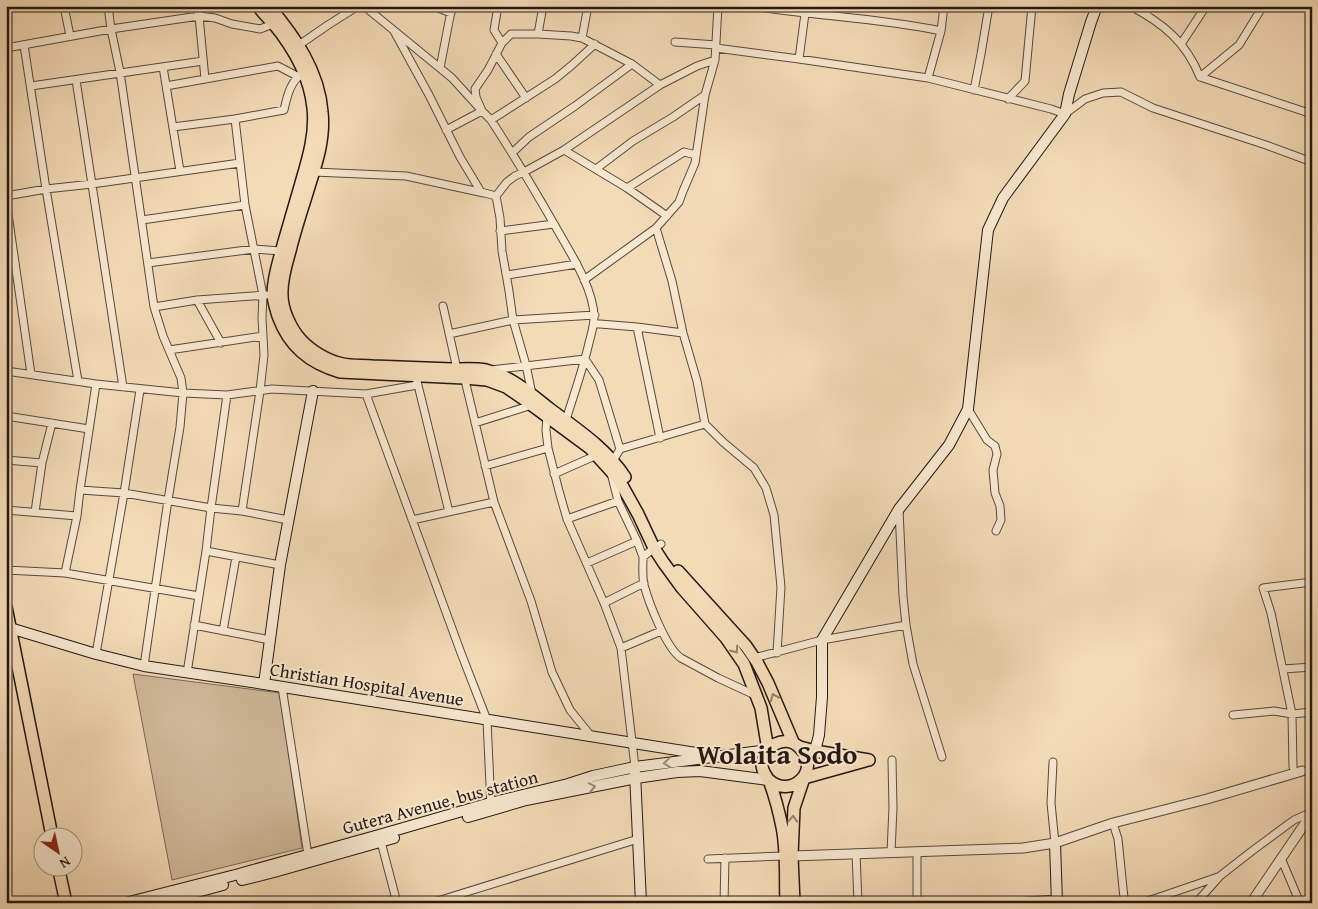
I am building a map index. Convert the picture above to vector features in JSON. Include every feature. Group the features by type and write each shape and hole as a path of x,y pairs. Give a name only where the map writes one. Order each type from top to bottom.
{"main road":[{"path":"258,6 294,52 300,74 311,95 314,110 309,156 276,271 272,294 275,308 286,334 300,352 311,360 326,368 340,372 417,380 461,372 486,370 511,380 597,455 612,465"},
{"path":"269,6 299,45 314,77 323,114 321,142 314,172 286,264 272,294"},
{"path":"815,751 819,735 822,697 822,640 899,509 949,445 968,409 988,230 1003,198 1065,114 1069,94 1097,6"},
{"path":"272,294 283,304 287,317 300,340 327,359 343,364 461,372 506,387 532,400"},
{"path":"264,684 280,565 313,391"},
{"path":"549,413 566,420 602,449 658,546 746,646 754,658 768,683 796,744 804,753 808,764 794,808 788,856 786,903"},
{"path":"658,546 663,562 682,588 726,638 744,664 757,696 768,750"},
{"path":"6,607 8,629 50,826"},
{"name":"Christian Hospital Avenue","path":"8,629 144,666 721,757"},
{"path":"780,742 796,744 815,751 869,760 804,778 799,783 780,787 773,784 764,773 763,759 772,746 780,742"},
{"path":"154,900 274,872 491,806 526,800 635,773 768,750"},
{"path":"635,773 700,770 769,780"},
{"path":"635,773 640,903"},
{"path":"769,780 777,805 788,856 794,903"},
{"name":"Gutera Avenue, bus station","path":"125,903 154,900 308,855 380,839"},
{"path":"1055,842 1057,901"},
{"path":"60,876 66,903"}],"street":[{"path":"64,6 70,36"},
{"path":"108,6 120,72 154,306 163,336 181,378 183,394 180,428 144,666"},
{"path":"197,6 205,79"},
{"path":"299,45 328,24 358,6"},
{"path":"364,6 452,78 491,120 524,172 577,264 590,296 594,324 566,420"},
{"path":"433,6 451,10 440,68"},
{"path":"498,6 494,30 502,43"},
{"path":"538,34 543,6"},
{"path":"582,38 588,6"},
{"path":"584,280 656,228 679,202 695,163 704,95 715,60 718,6"},
{"path":"753,6 806,10 911,24 941,31"},
{"path":"928,78 941,31 944,6"},
{"path":"974,90 982,54 989,6"},
{"path":"1008,99 1025,81 1032,6"},
{"path":"1130,6 1167,30 1181,44 1195,63 1200,77"},
{"path":"1145,14 1151,6"},
{"path":"1181,44 1206,6"},
{"path":"1200,77 1239,45 1263,6"},
{"path":"799,59 806,10"},
{"path":"6,48 111,29 199,16 260,29 273,24"},
{"path":"394,32 481,192 496,196"},
{"path":"482,111 475,89 488,70 502,43 511,34 538,34 582,38 632,64 660,85"},
{"path":"676,42 928,78 1065,114 1084,99 1103,93 1121,92 1153,108 1312,162"},
{"path":"491,120 572,66 595,44"},
{"path":"24,45 78,381"},
{"path":"496,54 526,98"},
{"path":"31,86 203,60"},
{"path":"475,423 532,400 526,366 513,320 496,196 507,182 515,176 564,150 660,85 696,66 715,60"},
{"path":"512,152 529,137 632,64"},
{"path":"166,86 278,66 300,74 291,88 284,110 173,127"},
{"path":"163,67 180,172"},
{"path":"1200,77 1312,114"},
{"path":"76,80 123,387"},
{"path":"596,169 633,141 673,117 704,95"},
{"path":"446,130 482,111"},
{"path":"235,119 245,205 254,249 272,294 263,336 264,355 260,391 242,511"},
{"path":"564,150 627,188 667,216"},
{"path":"627,188 684,152 696,155"},
{"path":"6,196 240,163"},
{"path":"314,172 406,176 496,196"},
{"path":"6,200 31,374"},
{"path":"142,220 245,205"},
{"path":"500,231 554,224"},
{"path":"656,228 672,281 683,333 698,381 705,424 722,442 754,468 766,488 774,515 781,587 777,653"},
{"path":"148,263 254,249 282,251"},
{"path":"506,275 577,264"},
{"path":"154,306 197,300 272,294"},
{"path":"197,300 221,342"},
{"path":"443,306 449,334 475,423 494,502 531,601 552,672 570,710 590,736"},
{"path":"449,334 513,320 594,315"},
{"path":"594,324 683,333"},
{"path":"637,327 660,438"},
{"path":"169,350 263,336"},
{"path":"486,370 585,359"},
{"path":"585,359 600,380 620,449 612,465 618,501 643,557 644,583 661,631 677,656 757,696"},
{"path":"6,371 140,390 226,395 272,389 366,394 417,380 448,512"},
{"path":"65,573 77,516 96,384"},
{"path":"96,654 140,390"},
{"path":"366,394 487,720 491,806"},
{"path":"187,673 206,551 210,508 226,395"},
{"path":"968,409 987,440 994,446 997,454 993,470 995,493 1000,506 1000,520 996,531"},
{"path":"549,413 546,430 554,474 568,519 621,648 635,773"},
{"path":"6,416 89,429"},
{"path":"35,512 42,463 52,424"},
{"path":"620,449 705,424"},
{"path":"485,466 548,448"},
{"path":"554,474 597,455"},
{"path":"6,460 42,463"},
{"path":"80,490 168,500 288,520"},
{"path":"568,519 618,501"},
{"path":"412,520 494,502"},
{"path":"899,509 906,625 913,664 942,757"},
{"path":"6,510 77,516"},
{"path":"587,563 637,541"},
{"path":"643,557 658,546"},
{"path":"206,551 280,565"},
{"path":"223,631 236,557"},
{"path":"6,570 65,573 199,596"},
{"path":"708,859 1023,848 1055,842 1113,823 1207,799 1297,769 1292,714 1271,613 1263,588 1312,582"},
{"path":"604,603 644,583"},
{"path":"194,625 270,640"},
{"path":"754,658 822,640 906,625"},
{"path":"621,648 661,631"},
{"path":"1283,669 1312,667"},
{"path":"282,687 308,855"},
{"path":"1233,715 1274,711 1292,714 1312,712"},
{"path":"891,852 893,808 892,760"},
{"path":"1053,762 1051,803 1055,842"},
{"path":"1251,903 1312,813"},
{"path":"1196,903 1220,876 1294,820 1312,813"},
{"path":"1113,823 1118,839 1126,903"},
{"path":"380,839 397,903"},
{"path":"431,903 638,839"},
{"path":"917,852 917,903"},
{"path":"856,853 858,903"},
{"path":"724,903 725,858"},
{"path":"1281,858 1300,903"},
{"path":"1142,903 1220,876"},
{"path":"996,903 1057,901"}],"shaded area":[{"path":"133,674 280,693 302,848 172,880"}],"district":[{"name":"Wolaita Sodo","path":"777,753"}]}
